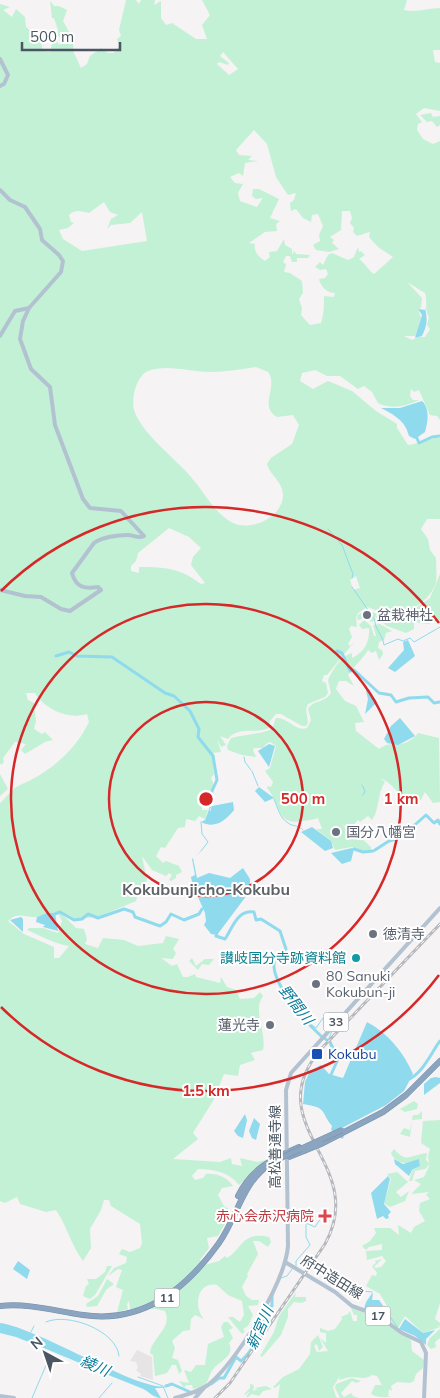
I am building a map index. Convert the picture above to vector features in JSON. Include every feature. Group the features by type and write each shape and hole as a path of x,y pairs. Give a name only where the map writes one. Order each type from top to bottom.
{"highway":[{"name":"11","path":"286,1155 368,1119 390,1105 440,1060"},
{"name":"11","path":"0,1305 32,1306 101,1317 144,1310 165,1299 187,1282 219,1243 245,1187 254,1175 270,1163 286,1155 342,1132"},
{"path":"232,1218 236,1200 250,1177 265,1163 286,1155"}],"main road":[{"path":"0,59 8,76 4,84 0,86"},
{"path":"0,190 10,200 25,207 40,229 42,240 63,261 60,273 29,308 23,321 20,342 31,368 50,387 55,425 85,504 90,508 120,510 144,536 140,538 124,535 102,539 94,543 72,573 82,587 88,589 98,587 101,590 74,610 62,610 41,597 22,596 0,590"},
{"path":"0,336 15,311 29,308"},
{"name":"高松善通寺線","path":"175,1398 199,1392 214,1379 242,1348 285,1262 288,1246 286,1086 293,1070 440,908"},
{"name":"府中造田線","path":"285,1262 335,1292 352,1306 377,1315 402,1333 422,1342 426,1353 424,1398"},
{"path":"196,1398 199,1392"},
{"path":"0,1396 14,1398"}],"shaded area":[{"path":"137,1350 152,1357 153,1380 140,1376 141,1374 136,1370 138,1368 136,1362 130,1361"}],"green space":[{"path":"126,0 136,0 139,4 141,0 155,0 154,5 161,1 161,18 166,25 172,23 196,39 207,39 202,25 210,15 202,0 407,0 404,10 440,8 440,50 433,50 435,62 440,63 440,111 424,108 416,114 422,122 418,124 417,130 423,139 433,144 440,141 440,420 437,416 430,415 419,390 414,392 411,389 410,396 413,400 419,400 394,407 378,403 372,392 364,386 358,389 340,376 327,376 315,370 302,373 300,381 313,389 328,381 352,391 376,411 397,424 397,428 408,445 440,438 440,519 427,519 421,529 428,539 430,550 436,558 436,582 433,589 423,601 401,613 386,614 367,607 358,613 356,618 357,627 351,626 349,629 352,637 348,644 350,646 355,641 327,675 324,675 322,681 326,683 328,693 325,697 308,704 306,709 308,723 306,726 302,726 281,714 276,714 270,721 269,728 242,731 228,739 220,736 226,745 221,747 217,739 221,752 213,753 215,757 213,764 214,774 211,778 214,785 210,797 201,795 202,810 208,810 205,819 199,816 195,821 186,819 185,827 178,828 165,848 161,847 156,856 163,863 166,861 179,866 182,872 176,875 176,878 171,881 169,880 172,875 169,873 166,876 152,870 142,856 147,880 144,886 140,887 136,901 98,917 75,919 60,911 36,917 15,916 8,921 24,934 54,947 54,958 59,958 69,946 53,942 27,930 29,928 43,928 58,933 62,921 58,913 60,912 76,928 84,929 87,939 85,944 98,948 103,938 124,940 138,946 163,943 166,936 179,939 173,949 176,953 173,959 161,958 172,966 177,964 183,977 195,974 196,977 220,983 221,977 227,987 236,990 240,999 254,998 260,992 263,996 260,1002 259,1015 264,1043 263,1050 251,1053 255,1060 240,1065 238,1076 224,1074 213,1101 193,1133 198,1139 173,1159 220,1162 231,1158 232,1164 242,1166 240,1158 257,1162 266,1160 239,1185 226,1174 210,1170 198,1169 192,1176 195,1180 203,1178 206,1174 214,1174 228,1180 233,1186 222,1188 218,1195 224,1206 229,1209 226,1222 218,1236 207,1238 209,1248 200,1260 205,1265 219,1261 225,1256 227,1258 248,1238 253,1236 269,1237 271,1242 268,1247 259,1241 253,1241 258,1254 242,1287 246,1296 252,1300 259,1300 258,1305 248,1306 253,1315 248,1326 243,1329 245,1332 242,1334 228,1317 233,1317 240,1322 244,1315 242,1301 228,1295 217,1285 205,1287 201,1291 198,1302 204,1319 195,1315 191,1319 190,1330 183,1331 172,1341 175,1348 172,1358 178,1360 182,1371 179,1374 176,1365 172,1365 167,1373 155,1376 153,1355 150,1353 154,1342 164,1328 167,1317 165,1311 130,1309 129,1301 127,1304 128,1309 117,1312 123,1290 116,1287 122,1270 118,1269 108,1276 114,1268 126,1263 127,1257 119,1254 122,1249 130,1252 140,1248 142,1243 140,1224 111,1206 109,1200 104,1200 101,1210 90,1229 91,1248 83,1261 56,1210 46,1212 20,1204 17,1197 5,1203 0,1201 0,803 14,788 41,774 69,752 89,722 87,714 73,716 58,712 44,704 35,693 26,693 28,700 34,703 36,721 34,729 42,734 45,732 53,740 45,742 25,754 21,750 26,744 15,742 3,758 4,762 1,765 0,763 0,4 10,7 3,10 12,17 16,9 25,17 26,27 40,38 43,51 50,52 54,36 59,45 62,40 57,35 58,30 54,18 52,18 50,1 54,6 67,10 63,21 72,37 74,53 81,68 87,64 90,56 101,48 108,53 114,53 119,46 117,39 121,36 119,30","holes":["223,52 238,69 229,75 217,64 219,62 228,65 229,63 220,56","254,130 267,144 276,177 288,195 296,193 294,200 290,203 291,211 296,209 303,218 311,222 312,215 318,214 323,226 319,235 320,241 313,245 316,250 329,252 339,249 332,243 334,240 330,237 341,230 342,211 350,211 352,218 350,223 354,228 353,232 357,236 370,232 369,237 378,247 393,257 374,274 359,259 365,255 361,251 359,252 358,247 354,257 348,260 332,253 328,255 323,265 320,262 315,267 320,270 326,269 328,274 325,278 319,279 321,285 327,291 335,293 334,297 324,296 321,323 310,325 301,315 302,308 299,299 303,293 302,281 290,273 284,272 286,264 283,262 286,256 290,256 292,262 297,262 297,258 308,258 310,255 296,254 294,251 292,255 292,249 285,245 284,239 277,251 269,252 270,257 265,261 257,254 255,244 249,243 265,232 277,231 276,224 280,221 270,218 279,199 259,189 253,189 252,196 256,199 263,198 257,207 240,201 238,193 243,184 235,183 230,177 239,173 243,176 245,163 258,161 248,160 252,156 239,155 236,150","104,202 110,212 118,215 111,219 107,229 111,225 130,223 142,212 147,241 82,251 63,239 59,230 68,228 74,223 71,222 69,215 78,211 89,213","407,282 425,293 429,317 427,325 430,329 425,337 412,340 404,336 415,336 421,318 418,309 421,308 422,298","256,367 268,372 271,378 269,407 277,417 293,415 299,425 292,444 271,458 267,464 282,489 282,502 278,510 264,521 247,526 231,522 219,512 191,477 144,428 138,419 133,405 135,389 139,379 146,372 153,369 228,371","169,528 189,537 201,548 193,557 191,565 205,583 201,584 186,575 165,568 139,567 139,573 131,571 131,566 136,561 138,553","356,576 360,588 353,590 350,580"]},
{"path":"431,113 433,117 440,116 440,125 437,127 432,121 427,122 420,115"},
{"path":"440,574 440,620 428,624 414,622 414,629 406,633 387,626 374,616 376,620 372,622 365,618 357,620 358,615 366,610 386,617 410,612 430,598"},
{"path":"364,620 371,626 374,636 376,636 373,625 380,624 392,631 386,633 384,640 379,642 378,648 382,650 383,654 379,660 376,651 372,653 368,650 348,675 354,686 346,681 339,681 336,689 345,701 356,706 364,722 355,723 356,731 379,749 384,746 407,742 418,733 439,738 440,802 433,803 425,792 421,800 407,799 380,778 385,782 382,786 375,816 372,820 368,816 360,822 358,820 351,828 347,828 342,823 346,829 355,829 363,835 361,838 371,847 371,851 363,851 352,847 335,850 331,841 316,829 322,829 318,818 294,822 283,817 280,812 267,788 268,786 271,787 273,782 265,771 270,768 276,746 270,742 263,748 254,748 256,757 228,750 227,746 231,738 271,729 276,718 280,718 299,728 307,728 311,720 308,709 331,693 328,680 340,660 352,653 352,658 366,646 369,638 369,628 362,629 359,625"},
{"path":"0,774 8,789 0,796"},
{"path":"192,958 196,966 205,959 214,959 209,965 202,964 198,970 189,961"},
{"path":"414,1101 418,1104 417,1109 405,1112 400,1109"},
{"path":"422,1111 422,1119 412,1120 413,1115 418,1115"},
{"path":"412,1120 410,1137 400,1134 404,1128 410,1130"},
{"path":"440,1120 440,1303 435,1319 440,1323 440,1326 437,1325 440,1327 423,1333 405,1316 398,1328 366,1310 388,1316 391,1313 380,1294 366,1286 372,1275 376,1276 377,1273 372,1266 376,1263 375,1261 382,1259 374,1267 376,1268 381,1267 386,1261 382,1256 367,1260 366,1251 382,1250 382,1244 369,1247 366,1250 362,1246 370,1241 376,1233 374,1228 390,1228 399,1235 398,1225 411,1233 414,1227 425,1221 419,1211 420,1203 430,1199 426,1195 429,1192 411,1194 421,1184 414,1180 424,1177 430,1164 425,1169 415,1171 412,1181 409,1181 412,1171 420,1166 419,1159 403,1163 396,1160 391,1153 394,1149 398,1154 409,1157 427,1153 426,1160 429,1163 430,1149 421,1143 423,1121"},
{"path":"397,1172 408,1182 396,1192 401,1197 409,1191 405,1201 390,1207 384,1203 391,1179 387,1174"},
{"path":"107,1266 112,1266 95,1295 90,1299 83,1296 86,1286 89,1284 87,1279 96,1279 105,1272"},
{"path":"107,1279 114,1284 106,1290 97,1306 87,1307 86,1304 98,1296"},
{"path":"296,1292 295,1297 306,1297 306,1301 301,1303 294,1302 288,1309 288,1317 281,1335 262,1357 260,1356 274,1332 279,1316"},
{"path":"351,1308 380,1319 411,1340 412,1351 424,1360 423,1368 416,1374 414,1381 410,1383 397,1382 391,1386 392,1391 389,1389 388,1396 392,1396 382,1397 371,1394 375,1385 382,1385 377,1376 372,1375 365,1378 350,1377 339,1380 340,1376 333,1387 336,1397 339,1398 278,1398 280,1384 275,1388 273,1387 283,1377 299,1369 310,1354 311,1342 318,1335 323,1347 319,1351 317,1344 314,1346 317,1352 328,1351 320,1338 326,1343 326,1333 320,1332 320,1328 328,1331 335,1329 342,1319 341,1317 350,1311 353,1321 357,1321 357,1315 354,1315"},
{"path":"224,1322 228,1322 233,1328 229,1330 233,1338 229,1343 229,1355 214,1368 208,1381 203,1386 193,1389 192,1385 186,1385 184,1388 179,1381 189,1383 184,1370 191,1372 196,1365 205,1365 208,1344 224,1337 221,1327"},
{"path":"440,1329 440,1338 435,1342 436,1347 431,1349 427,1345 430,1338"},
{"path":"352,1378 361,1381 356,1383 352,1381 341,1393 344,1397 351,1393 359,1398 340,1398 335,1388 336,1384"},
{"path":"250,1384 254,1385 253,1391 258,1389 254,1388 266,1386 272,1389 263,1391 259,1396 252,1394 246,1397 250,1391 244,1394 250,1388"}],"water":[{"path":"425,307 426,325 422,336 415,338 422,315 418,309 425,310"},
{"path":"422,401 425,404 428,415 427,424 425,432 415,439 409,436 405,426 398,419 381,408 400,408"},
{"path":"408,640 415,656 395,672 388,668 404,650 403,642"},
{"path":"369,689 377,702 365,714 368,699 366,691"},
{"path":"400,718 415,736 398,745 387,743 384,739 391,726"},
{"path":"269,744 275,746 269,767 258,751"},
{"path":"259,787 274,798 265,802 255,791"},
{"path":"233,802 234,810 219,823 211,825 201,822 205,820 210,807 210,812 212,806"},
{"path":"312,827 331,841 333,848 325,851 301,832"},
{"path":"354,849 351,861 342,864 331,853"},
{"path":"193,858 197,878 209,873 230,878 243,868 250,879 250,891 217,935 211,934 204,925 206,921 205,913 198,897 199,892 193,887 191,877 195,875"},
{"path":"47,913 55,913 58,931 43,927 45,925 36,922 37,917"},
{"path":"21,917 23,919 23,932 10,920"},
{"path":"367,1022 382,1032 394,1044 413,1074 404,1091 386,1105 340,1129 344,1137 342,1139 331,1130 332,1126 320,1109 303,1104 305,1082 310,1071 321,1065 329,1074 343,1078"},
{"path":"431,1078 440,1078 440,1083 424,1095 424,1084"},
{"path":"245,1114 247,1120 243,1138 234,1131"},
{"path":"254,1118 260,1124 256,1140 252,1138 249,1131"},
{"path":"394,1159 403,1164 419,1159 420,1166 412,1170 409,1176 395,1164"},
{"path":"388,1176 390,1179 384,1204 391,1212 388,1215 389,1218 386,1219 383,1216 377,1219 371,1193"},
{"path":"18,1261 30,1270 27,1279 13,1269"},
{"path":"373,1292 372,1300 379,1300 384,1307 388,1307 389,1315 364,1309 366,1302"},
{"path":"405,1319 423,1333 435,1330 426,1339 426,1345 415,1336 399,1329"},
{"name":"綾川","path":"0,1323 17,1327 39,1336 136,1380 155,1386 168,1386 155,1388 161,1398 156,1397 141,1388 47,1349 0,1333"}],"waterway":[{"path":"416,436 419,443 432,437 440,436"},
{"path":"328,529 342,545 353,574 352,578"},
{"path":"352,587 375,620 384,645 398,639 403,641 410,638 414,642 440,627"},
{"path":"337,651 342,653 350,671 354,670 379,693 391,695 396,702 409,698 428,697 434,703 440,702"},
{"path":"56,656 69,652 77,656 112,657 165,693 174,696 190,711 199,729 198,737 213,756 217,780 212,791 210,807"},
{"path":"244,757 251,770"},
{"path":"252,771 258,786"},
{"path":"362,785 365,791 363,795"},
{"path":"274,799 285,821 303,830"},
{"path":"375,850 389,841 400,838 426,815 434,823 438,820 440,824"},
{"path":"201,822 202,834 208,842 201,851"},
{"path":"354,849 363,852 373,851"},
{"name":"野間川","path":"52,915 60,912 74,920 82,919 88,914 98,918 124,909 133,912 135,917 160,926 166,922 171,914 184,920 199,914 202,909"},
{"name":"野間川","path":"217,932 216,936 225,939 239,916 248,912 254,912 256,920 261,919 280,931 286,949 277,955 274,964 276,974 288,998 321,1036"},
{"path":"312,1025 316,1028 323,1018"},
{"path":"325,1018 332,1025"},
{"name":"野間川","path":"331,1049 329,1038 334,1027"},
{"name":"野間川","path":"324,1038 330,1042 338,1059 330,1077"},
{"name":"野間川","path":"407,1080 422,1069 440,1041"},
{"path":"296,1266 296,1261 310,1245 306,1237 306,1223 315,1227 325,1212"},
{"path":"281,1278 287,1276 292,1269"},
{"path":"345,1289 372,1292"},
{"name":"新宮川","path":"211,1384 219,1378 224,1378 236,1357 241,1361 247,1355 258,1336 269,1307 272,1306 272,1295"},
{"path":"389,1315 398,1328"},
{"path":"46,1322 66,1320 90,1326 110,1339 116,1347 119,1356"},
{"path":"31,1332 34,1326"},
{"path":"32,1398 50,1356"},
{"name":"新宮川","path":"138,1377 163,1386 168,1398"},
{"name":"綾川","path":"99,1398 112,1383"},
{"name":"新宮川","path":"166,1386 172,1384 190,1392"}],"railway":[{"path":"215,1398 230,1383 325,1244 335,1216 334,1190 306,1123 301,1100 304,1076 321,1049 440,924"}],"place":[{"name":"盆栽神社","path":"367,615"},
{"name":"国分八幡宮","path":"336,832"},
{"name":"徳清寺","path":"373,934"},
{"name":"讃岐国分寺跡資料館","path":"356,958"},
{"name":"80 Sanuki Kokubun-ji","path":"316,984"},
{"name":"蓮光寺","path":"270,1025"},
{"name":"Kokubu","path":"317,1054"},
{"name":"赤心会赤沢病院","path":"325,1216"}],"district":[{"name":"Kokubunjicho-Kokubu","path":"206,889"}]}
